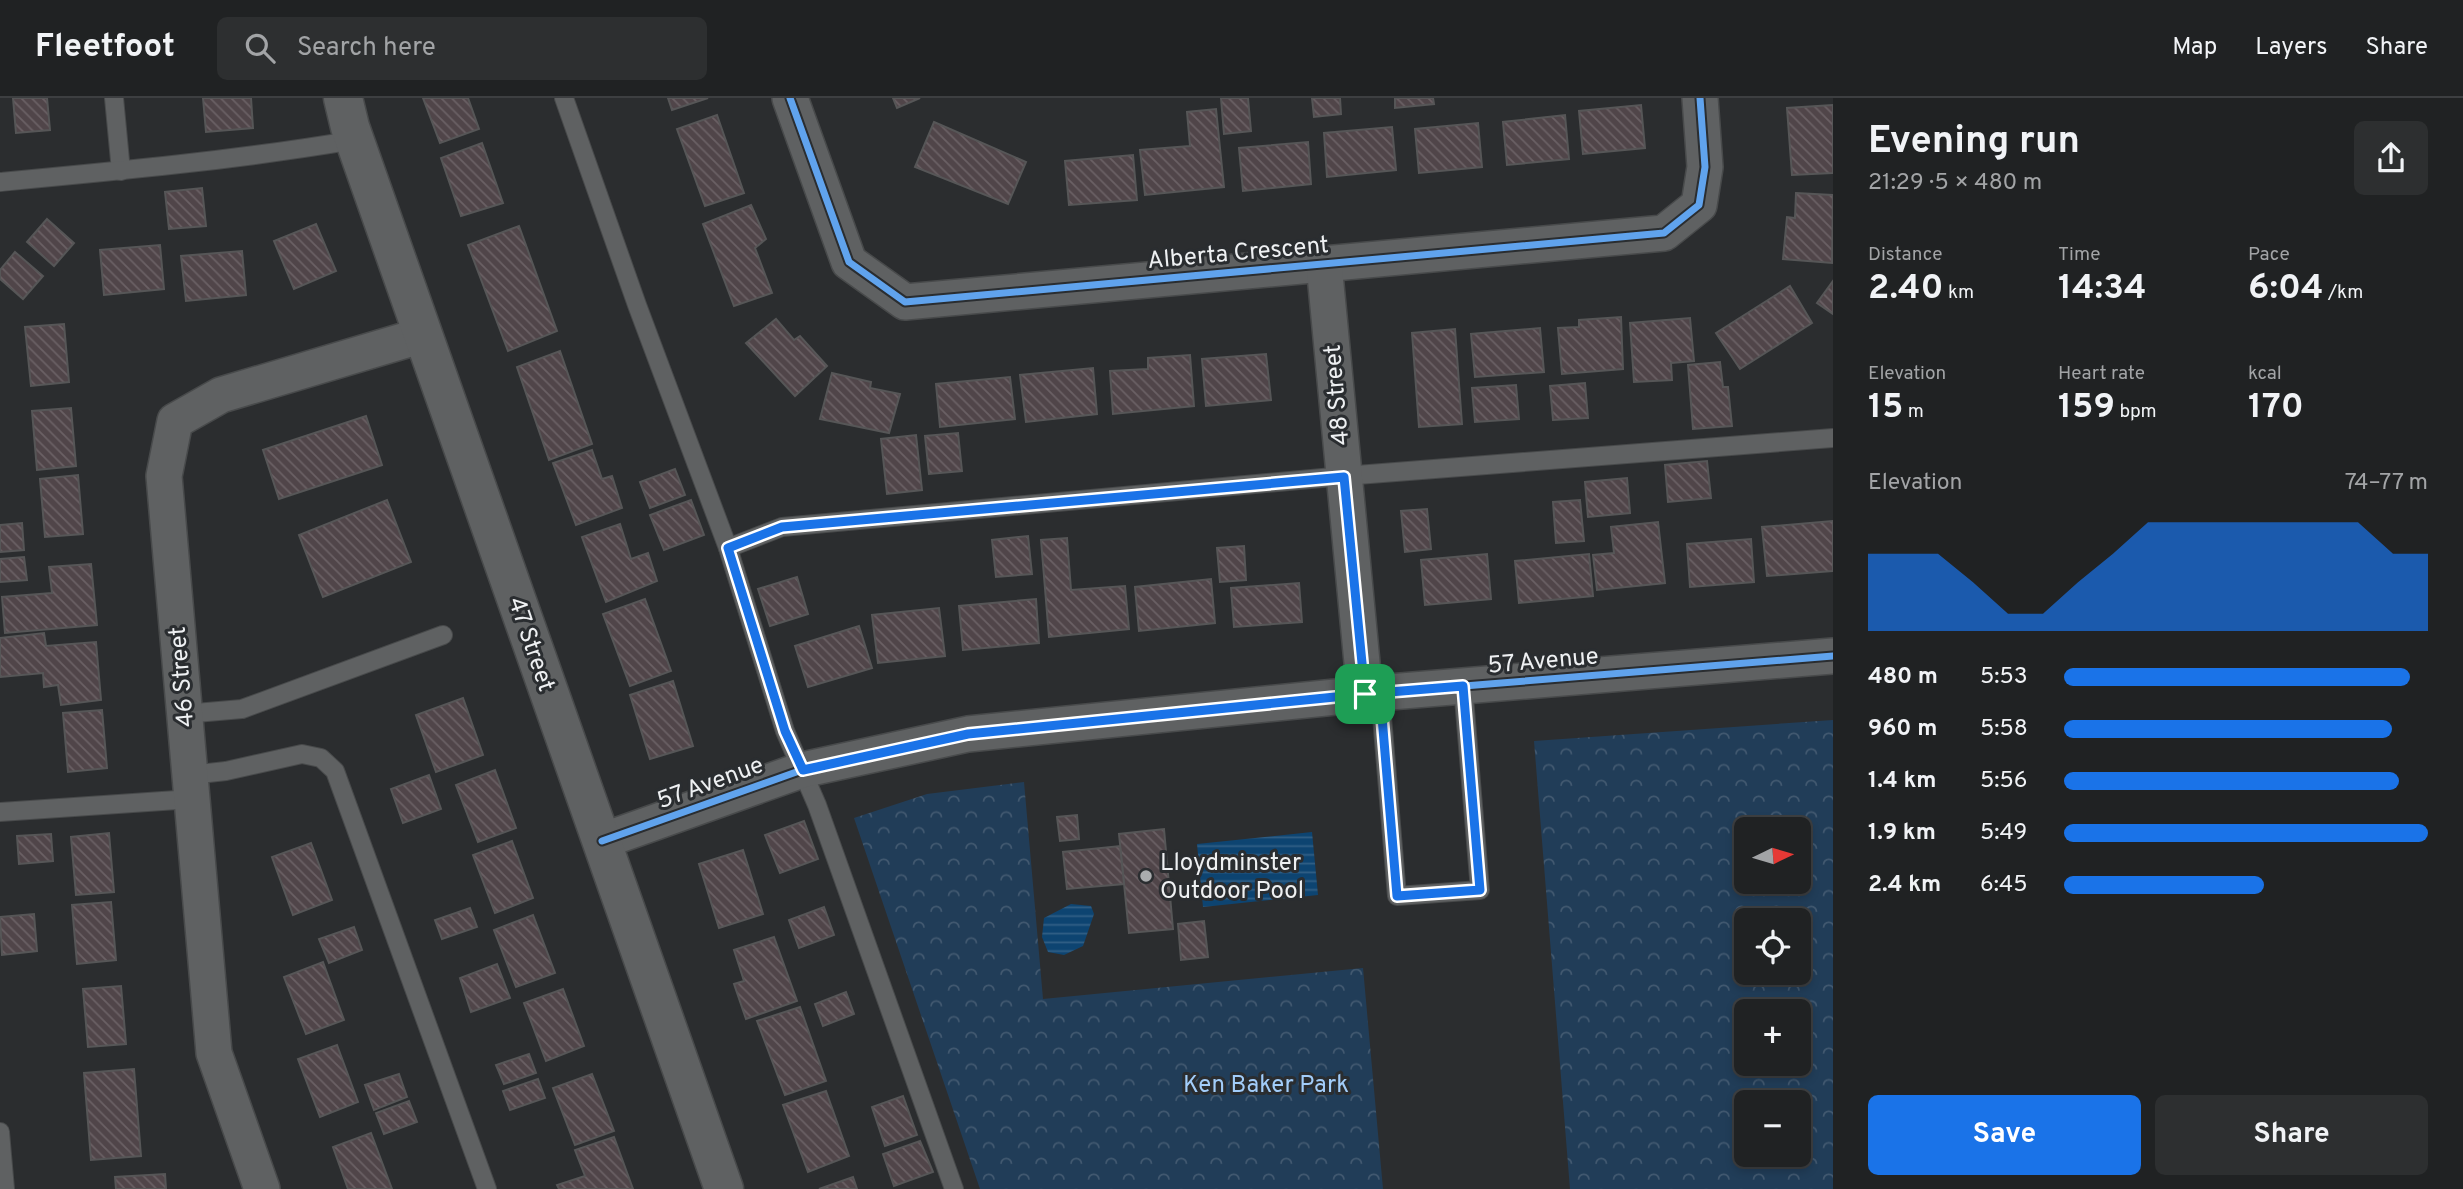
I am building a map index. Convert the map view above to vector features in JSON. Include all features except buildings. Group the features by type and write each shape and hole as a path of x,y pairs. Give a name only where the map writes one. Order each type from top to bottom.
{"street":[{"name":"47 Street","path":"343,98 423,335 724,1189"},
{"name":"Alberta Crescent","path":"790,98 849,262 905,302 1664,233 1699,205 1705,167 1700,98"},
{"name":"48 Street","path":"1324,264 1344,477 1372,694"},
{"name":"46 Street","path":"262,1189 214,1053 163,476 175,421 221,395 423,335"},
{"name":"57 Avenue","path":"602,841 803,770 968,734 1372,694 1833,656"}],"lane":[{"path":"114,98 121,171"},
{"path":"564,98 637,305 728,548 785,731 803,770 954,1189"},
{"path":"0,182 121,171 311,148 355,140"},
{"path":"728,548 782,527 1344,477 1833,438"},
{"path":"184,714 242,709 443,635"},
{"path":"1372,694 1397,896 1480,890 1463,686"},
{"path":"0,812 191,787 226,771 302,754 320,758 335,771 487,1189"},
{"path":"0,1132 5,1189"}],"green space":[{"path":"1833,720 1833,1189 1570,1189 1534,741"},
{"name":"Ken Baker Park","path":"1024,782 1043,999 1363,968 1383,1189 980,1189 854,818 927,794"}],"shaded area":[{"path":"1312,832 1318,895 1203,907 1197,844"},
{"path":"1071,904 1091,906 1094,914 1083,946 1064,955 1048,952 1042,937 1044,918"}],"cycle path":[{"path":"790,98 849,262 905,302 1664,233 1699,205 1705,167 1700,98"},
{"path":"602,841 802,770 968,734 1365,694 1833,656"}],"place":[{"name":"Lloydminster Outdoor Pool","path":"1146,876"}],"route":[{"path":"1365,694 968,734 803,770 785,731 728,548 782,527 1344,477 1365,694 1463,686 1480,890 1397,896 1380,693 1365,694"}]}
